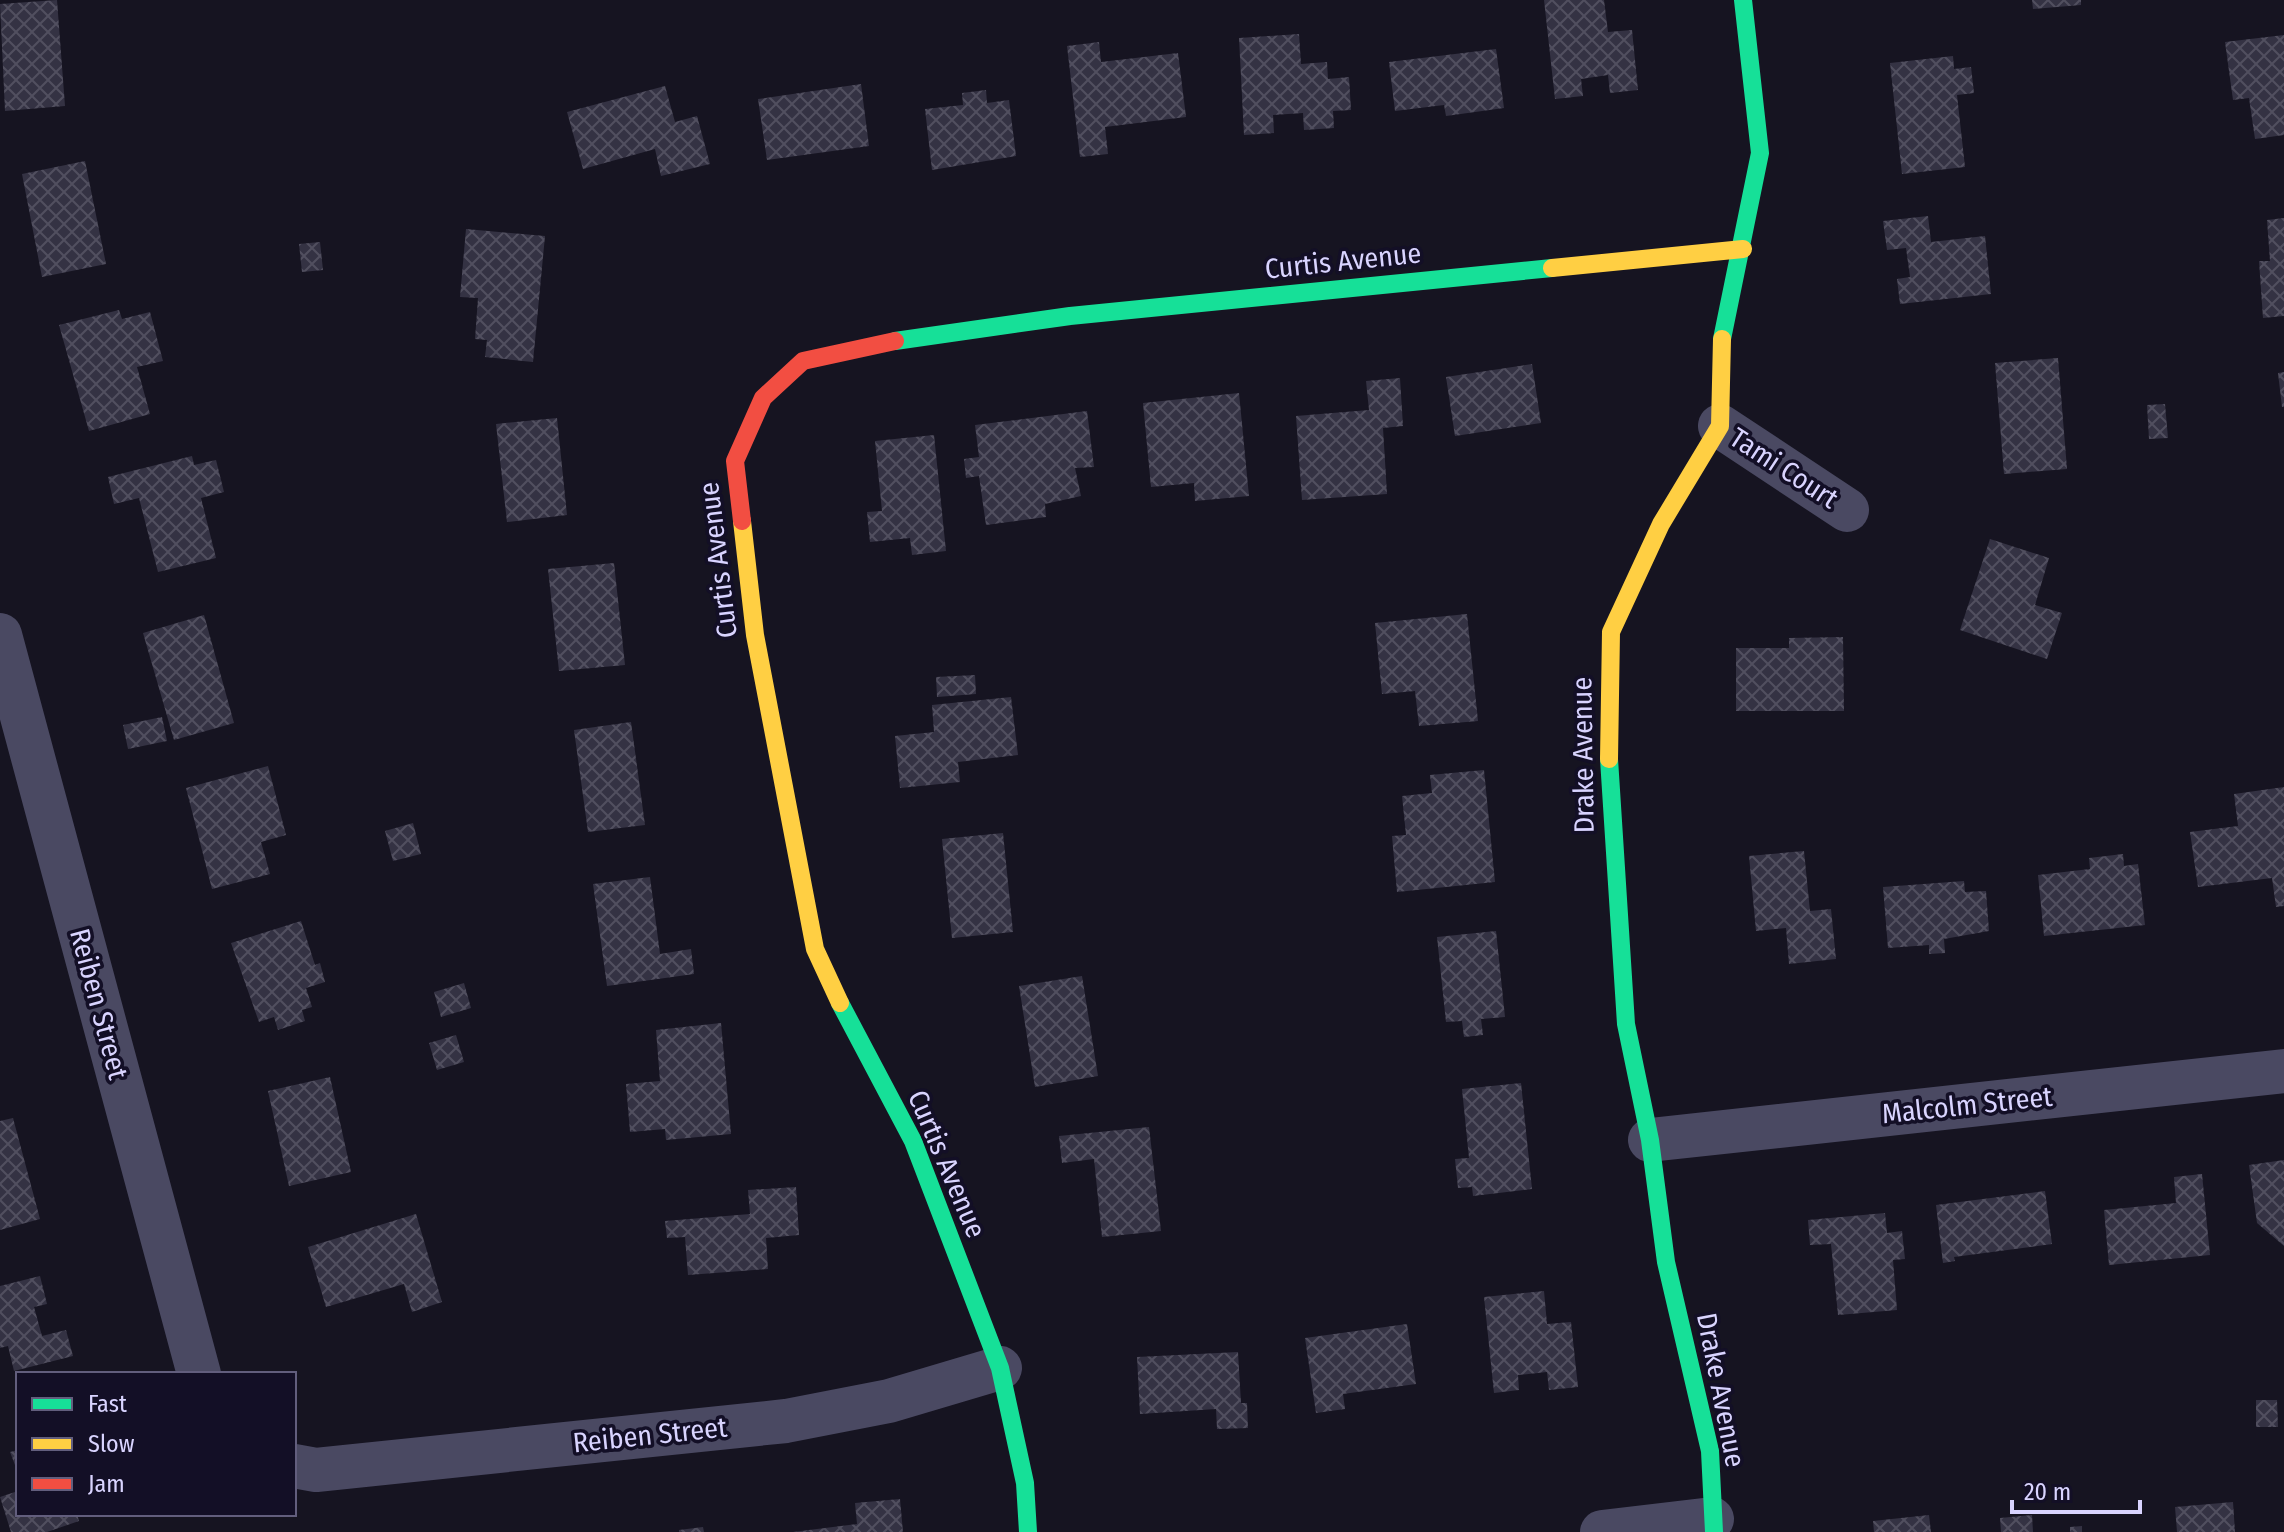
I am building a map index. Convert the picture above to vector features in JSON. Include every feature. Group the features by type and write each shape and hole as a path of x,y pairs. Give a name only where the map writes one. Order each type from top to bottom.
{"street":[{"path":"1720,426 1721,346 1760,153 1743,0"},
{"name":"Curtis Avenue","path":"1028,1532 1025,1483 1000,1368 913,1141 860,1045 815,949 755,635 735,461 763,398 803,361 922,335 1070,316 1743,249"},
{"name":"Tami Court","path":"1720,426 1847,510"},
{"name":"Drake Avenue","path":"1713,1526 1710,1451 1666,1262 1650,1140 1624,1008 1608,791 1611,632 1661,524 1720,426"},
{"name":"Reiben Street","path":"0,635 198,1372"},
{"name":"Malcolm Street","path":"1650,1140 2284,1071"},
{"name":"Reiben Street","path":"296,1466 316,1470 786,1421 889,1401 1000,1368"},
{"path":"1602,1532 1713,1526"}],"building":[{"path":"57,0 65,106 5,111 0,4"},
{"path":"1544,0 1604,0 1608,32 1632,30 1638,90 1610,93 1608,75 1581,79 1583,96 1555,99"},
{"path":"2032,0 2081,0 2081,5 2033,9"},
{"path":"1299,34 1301,64 1327,62 1328,79 1349,77 1351,110 1333,111 1334,128 1304,130 1303,113 1273,115 1274,133 1244,135 1239,38"},
{"path":"2284,35 2284,135 2255,139 2249,98 2233,100 2225,42"},
{"path":"1099,42 1101,62 1178,53 1186,117 1105,127 1108,154 1080,157 1067,46"},
{"path":"1496,49 1504,108 1446,116 1444,105 1395,111 1389,62"},
{"path":"1953,56 1954,69 1971,67 1974,93 1957,95 1965,167 1902,174 1890,63"},
{"path":"861,84 869,146 767,160 758,99"},
{"path":"665,86 675,122 697,116 710,164 661,176 655,149 583,169 567,112"},
{"path":"986,90 987,103 1009,100 1016,156 932,170 925,109 963,105 962,93"},
{"path":"85,161 106,264 42,277 22,174"},
{"path":"1928,216 1931,242 1985,236 1991,294 1900,304 1897,279 1910,277 1906,248 1887,250 1883,221"},
{"path":"2284,218 2284,316 2263,318 2259,261 2270,261 2267,220"},
{"path":"466,229 545,236 533,362 485,357 487,340 475,339 478,298 460,297"},
{"path":"320,242 323,270 302,272 299,244"},
{"path":"119,310 122,319 150,312 163,361 137,367 150,414 89,431 59,325"},
{"path":"2058,358 2067,469 2004,474 1995,363"},
{"path":"1532,364 1541,423 1455,436 1446,377"},
{"path":"2284,372 2284,407 2282,407 2278,373"},
{"path":"1400,378 1403,426 1383,428 1387,494 1302,500 1296,416 1369,410 1366,381"},
{"path":"1239,393 1249,496 1195,501 1194,483 1151,487 1143,403"},
{"path":"2165,404 2168,438 2149,439 2147,405"},
{"path":"1087,411 1094,467 1075,468 1081,496 1045,504 1046,517 986,525 979,476 966,478 964,459 979,457 975,425"},
{"path":"557,418 567,515 507,522 496,424"},
{"path":"934,435 946,551 912,555 910,538 870,542 867,512 882,511 875,441"},
{"path":"192,456 194,465 216,460 224,492 201,498 216,558 158,572 139,498 114,504 108,477"},
{"path":"1990,539 2049,558 2035,605 2062,613 2047,659 1960,630"},
{"path":"614,563 625,665 559,671 548,569"},
{"path":"1467,614 1478,721 1419,726 1415,691 1382,694 1375,623"},
{"path":"204,615 234,723 174,740 143,633"},
{"path":"1843,637 1844,711 1736,711 1736,648 1789,648 1789,638"},
{"path":"975,675 976,694 937,697 936,677"},
{"path":"1011,697 1018,755 958,762 960,782 900,788 895,736 934,732 932,705"},
{"path":"162,717 167,741 128,749 123,725"},
{"path":"631,722 645,825 588,832 574,730"},
{"path":"268,766 286,835 261,842 270,874 212,889 186,788"},
{"path":"1484,770 1495,882 1397,892 1392,836 1406,835 1402,796 1432,793 1430,775"},
{"path":"2284,787 2284,906 2276,907 2272,878 2198,887 2190,832 2238,826 2234,794"},
{"path":"413,823 421,854 393,861 385,831"},
{"path":"1003,833 1013,932 952,938 942,839"},
{"path":"1804,851 1810,911 1831,909 1836,959 1789,964 1786,928 1756,931 1749,856"},
{"path":"2123,854 2124,866 2138,864 2145,925 2044,936 2038,875 2090,869 2089,858"},
{"path":"650,877 660,954 691,949 694,974 607,986 593,884"},
{"path":"1964,881 1965,892 1986,891 1989,931 1944,939 1945,953 1929,954 1929,945 1888,948 1883,887"},
{"path":"301,921 315,965 320,963 325,982 306,988 312,1007 302,1010 305,1021 278,1030 274,1017 259,1022 231,943"},
{"path":"1496,931 1505,1017 1481,1019 1483,1035 1464,1037 1462,1021 1446,1022 1437,937"},
{"path":"1082,976 1098,1076 1035,1087 1019,986"},
{"path":"464,983 471,1008 441,1017 434,992"},
{"path":"721,1023 731,1134 666,1140 665,1129 630,1132 626,1084 660,1081 656,1030"},
{"path":"456,1035 464,1062 437,1070 429,1043"},
{"path":"330,1077 351,1172 289,1186 268,1091"},
{"path":"1521,1083 1532,1189 1473,1196 1472,1187 1458,1188 1455,1159 1469,1158 1462,1089"},
{"path":"13,1118 40,1219 0,1230 0,1121"},
{"path":"1149,1127 1161,1231 1102,1237 1094,1159 1062,1163 1059,1136"},
{"path":"2284,1160 2284,1246 2257,1223 2249,1165"},
{"path":"2202,1174 2210,1255 2109,1265 2104,1210 2176,1203 2174,1177"},
{"path":"796,1187 799,1235 766,1238 768,1269 688,1275 685,1237 667,1238 665,1221 750,1214 748,1190"},
{"path":"2045,1191 2052,1244 1954,1257 1955,1261 1943,1263 1936,1205"},
{"path":"1885,1213 1887,1233 1902,1231 1905,1259 1893,1260 1897,1310 1838,1315 1831,1244 1810,1245 1808,1220"},
{"path":"416,1214 442,1302 412,1312 404,1284 326,1307 308,1247"},
{"path":"40,1276 47,1304 34,1307 42,1336 66,1330 73,1356 14,1371 8,1346 0,1348 0,1286"},
{"path":"1544,1291 1547,1324 1571,1322 1578,1387 1549,1390 1547,1372 1518,1375 1519,1390 1494,1393 1484,1297"},
{"path":"1407,1324 1416,1384 1343,1394 1345,1409 1316,1413 1305,1338"},
{"path":"1238,1352 1241,1403 1247,1403 1248,1428 1217,1429 1216,1409 1140,1414 1137,1357"},
{"path":"2256,1400 2277,1400 2278,1427 2256,1427"},
{"path":"16,1450 16,1468 10,1452"},
{"path":"16,1492 16,1516 78,1516 79,1521 47,1532 11,1532 0,1497"},
{"path":"900,1499 903,1532 793,1532 857,1524 855,1503"},
{"path":"2233,1502 2235,1532 2177,1532 2175,1507"},
{"path":"1929,1515 1931,1532 1874,1532 1873,1521"},
{"path":"2032,1515 2033,1532 2001,1532 2000,1518"},
{"path":"2082,1526 2082,1532 2070,1532 2070,1527"},
{"path":"703,1527 704,1532 679,1532 679,1530"}],"traffic: fast":[{"path":"1722,339 1760,153 1743,0"},
{"path":"895,341 1070,316 1552,268"},
{"path":"1609,759 1626,1024 1650,1140 1666,1262 1710,1451 1714,1532"},
{"path":"840,1003 913,1141 1000,1368 1025,1483 1028,1532"}],"traffic: slow":[{"path":"1552,268 1743,249"},
{"path":"1609,759 1611,632 1661,524 1720,426 1722,339"},
{"path":"742,521 755,635 815,949 840,1003"}],"traffic: jam":[{"path":"742,521 735,461 763,398 803,361 895,341"}]}
